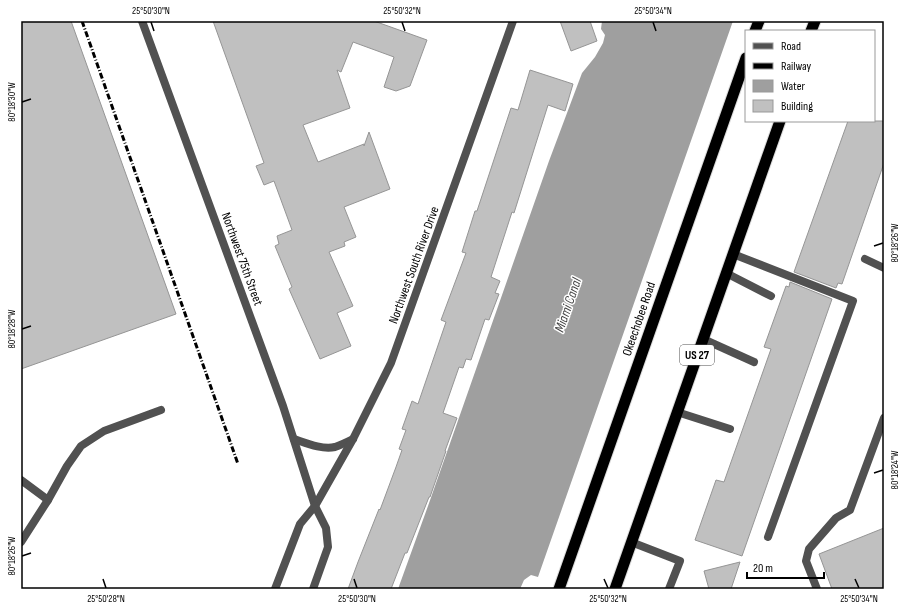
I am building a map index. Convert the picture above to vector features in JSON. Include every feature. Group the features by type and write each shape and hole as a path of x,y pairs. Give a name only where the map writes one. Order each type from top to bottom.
{"highway":[{"name":"Okeechobee Road","path":"559,589 745,61"},
{"name":"US 27","path":"615,589 780,122"}],"street":[{"name":"Northwest 75th Street","path":"142,21 294,439 315,506"},
{"name":"Northwest South River Drive","path":"275,589 300,524 315,506 353,439 392,364 513,21"},
{"path":"733,254 853,301 768,537"},
{"path":"865,259 884,268"},
{"path":"726,273 771,296"},
{"path":"703,339 754,362"},
{"path":"21,542 48,500 67,466 81,446 104,431 161,410"},
{"path":"677,412 730,429"},
{"path":"817,589 806,561 809,550 836,518 850,510 884,418"},
{"path":"294,439 315,446 335,447 353,439"},
{"path":"21,480 48,500"},
{"path":"312,589 328,547 326,528 315,506"},
{"path":"631,542 680,561 669,589"}],"water":[{"name":"Miami Canal","path":"602,21 733,21 538,577 531,575 524,580 520,589 398,589 549,161 582,73 595,57 603,43 605,35 601,29"}],"building":[{"path":"21,21 71,21 176,314 21,369"},
{"path":"213,21 374,21 427,40 410,86 396,91 384,87 394,57 353,42 341,72 337,70 350,108 303,125 318,162 364,144 364,146 369,132 390,189 344,207 356,237 344,242 345,246 329,252 353,306 337,313 351,346 320,359 289,289 292,287 275,246 279,244 277,236 292,230 274,181 264,185 256,166 264,163"},
{"path":"560,21 590,21 597,41 571,51"},
{"path":"530,70 573,84 565,111 548,105 514,213 512,212 491,277 500,281 495,293 499,294 489,320 485,319 471,360 466,359 463,368 459,367 443,413 457,418 430,497 391,589 348,589 379,509 380,510 402,450 399,449 406,430 402,429 412,401 418,404 446,322 441,320 466,253 462,252 511,108 518,110"},
{"path":"884,121 884,163 842,284 838,283 836,288 794,272 848,122"},
{"path":"790,282 832,299 742,556 695,540 716,480 724,482 771,349 764,347 786,286 789,287"},
{"path":"884,528 884,589 832,589 819,554"},
{"path":"740,562 731,589 709,589 704,571"}],"railway":[{"path":"82,21 238,464"}]}
